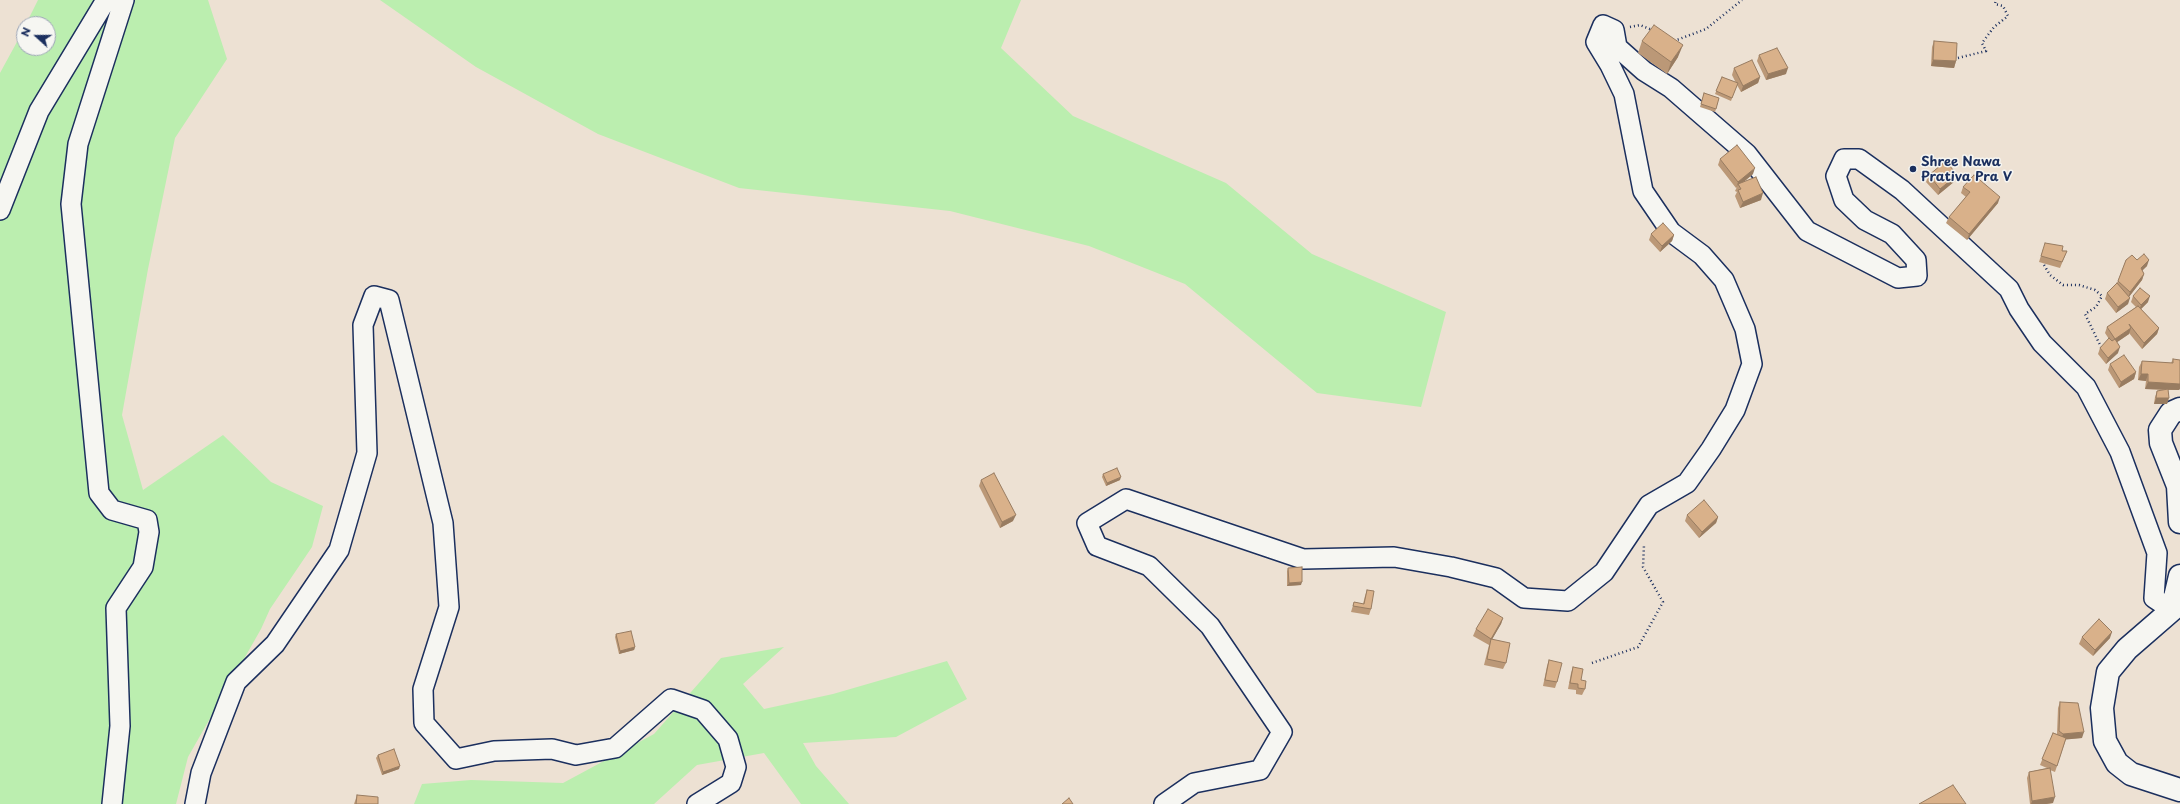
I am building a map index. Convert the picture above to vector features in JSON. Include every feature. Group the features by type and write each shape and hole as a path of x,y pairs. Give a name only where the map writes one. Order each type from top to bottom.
{"street":[{"path":"0,210 39,111 106,0"},
{"path":"112,804 120,726 116,608 143,567 148,532 147,520 112,510 99,493 71,204 78,144 124,0"},
{"path":"1164,804 1194,783 1260,770 1282,732 1210,626 1149,566 1097,546 1087,523 1126,499 1303,559 1394,557 1451,567 1496,578 1524,598 1568,601 1604,572 1649,505 1687,483 1712,449 1735,410 1752,364 1745,329 1724,280 1702,256 1671,232 1643,191 1624,94 1610,65 1596,42 1603,25 1614,30 1617,47 1644,71 1671,88 1747,154 1807,231 1898,278 1917,276 1916,260 1892,234 1865,220 1844,200 1836,176 1844,159 1858,159 1902,190 2009,289 2019,309 2042,343 2086,386 2120,452 2157,553 2154,598 2172,610"},
{"path":"195,804 201,773 236,682 275,644 339,550 367,453 363,325 374,296 389,300 443,522 449,607 423,689 424,723 456,759 494,751 552,748 576,755 615,748 671,699 703,710 728,739 736,767 732,783 697,804"},
{"path":"2180,409 2171,413 2160,430 2161,443 2178,486 2180,522"},
{"path":"2180,576 2172,610 2127,649 2108,672 2102,708 2105,741 2117,763 2131,774 2180,790"}],"path":[{"path":"1668,38 1675,42 1706,29 1742,0"},
{"path":"1958,58 1986,51 1982,43 1994,27 2008,16 2003,6 1995,4 1996,0"},
{"path":"1614,30 1640,25 1654,31"},
{"path":"2044,265 2050,275 2063,285 2080,285 2095,290 2102,296 2096,307 2085,314 2101,347"},
{"path":"1592,663 1638,647 1663,602 1643,566 1644,539"}],"green space":[{"path":"38,0 208,0 227,59 175,138 148,269 122,415 143,490 223,435 271,482 323,506 312,547 270,609 261,629 188,757 176,804 0,804 0,73 16,44 16,56 56,56 56,16 30,16"},
{"path":"380,0 1021,0 1001,48 1073,116 1226,183 1312,254 1446,312 1421,407 1317,393 1185,284 1089,246 950,211 739,188 598,134 476,67"},
{"path":"784,647 743,684 764,709 833,694 947,661 967,699 896,737 803,743 816,766 849,804 801,804 764,753 697,765 654,804 414,804 422,784 471,780 563,783 654,734 721,658"}],"building":[{"path":"1654,25 1683,45 1671,62 1642,41"},
{"path":"1934,41 1957,43 1956,61 1933,60"},
{"path":"1777,48 1788,68 1768,74 1759,55"},
{"path":"1752,60 1760,77 1743,86 1734,68"},
{"path":"1722,77 1738,83 1732,98 1716,91"},
{"path":"1704,93 1719,98 1716,109 1701,104"},
{"path":"1737,145 1755,168 1738,182 1720,159"},
{"path":"1946,161 1957,175 1940,189 1929,175"},
{"path":"1974,175 2000,197 1969,234 1949,217 1970,192 1963,187"},
{"path":"1756,177 1763,193 1743,202 1738,190 1741,189 1738,184"},
{"path":"1663,223 1674,235 1662,246 1651,234"},
{"path":"2045,243 2063,246 2062,251 2067,251 2062,262 2041,256"},
{"path":"2144,254 2149,260 2141,268 2144,274 2130,292 2118,281 2126,260 2132,255 2137,260"},
{"path":"2117,283 2130,298 2118,307 2107,293"},
{"path":"2140,288 2150,296 2141,305 2133,296"},
{"path":"2138,306 2159,328 2144,343 2129,324 2131,328 2115,339 2107,327"},
{"path":"2109,338 2112,341 2115,339 2120,347 2108,358 2100,348"},
{"path":"2124,355 2136,372 2121,382 2110,364"},
{"path":"2173,359 2180,360 2180,384 2148,382 2148,374 2141,374 2142,361 2173,363"},
{"path":"2168,389 2169,398 2156,398 2157,391"},
{"path":"1117,468 1121,477 1107,483 1103,474"},
{"path":"994,473 1016,515 1002,522 981,480"},
{"path":"1704,500 1718,517 1702,532 1687,515"},
{"path":"1302,567 1302,582 1289,583 1288,568"},
{"path":"1367,590 1374,591 1371,609 1353,606 1354,602 1364,604"},
{"path":"1488,609 1503,618 1491,639 1476,629"},
{"path":"2099,619 2112,632 2095,650 2082,637"},
{"path":"631,631 635,647 620,651 616,634"},
{"path":"1491,639 1510,643 1506,663 1487,659"},
{"path":"1549,660 1562,663 1557,682 1545,680"},
{"path":"1573,667 1583,669 1581,680 1586,681 1585,689 1578,688 1578,684 1570,683"},
{"path":"2060,702 2078,703 2084,732 2063,734 2059,731"},
{"path":"2053,733 2066,738 2057,766 2042,759"},
{"path":"394,749 400,766 383,772 378,755"},
{"path":"2050,768 2055,797 2032,801 2029,772"},
{"path":"1953,785 1966,804 1919,804"},
{"path":"357,795 378,797 378,804 356,804"},
{"path":"1069,798 1073,804 1062,804"}],"place":[{"name":"Shree Nawa Prativa Pra V","path":"1913,169"}]}
